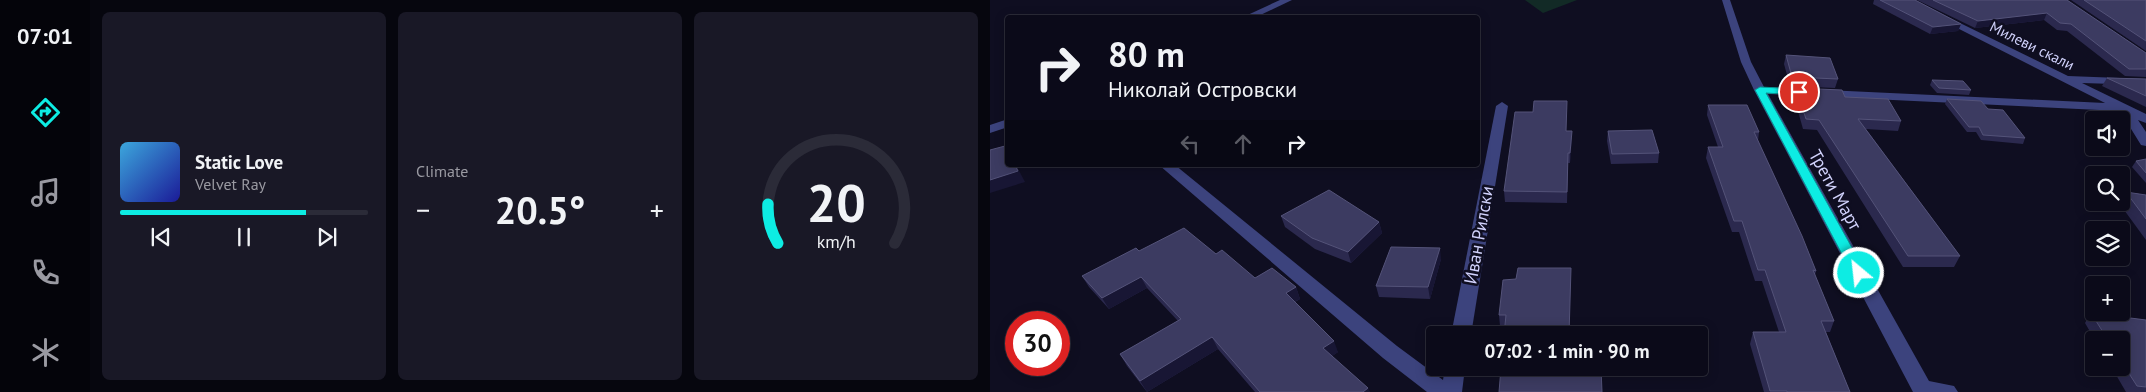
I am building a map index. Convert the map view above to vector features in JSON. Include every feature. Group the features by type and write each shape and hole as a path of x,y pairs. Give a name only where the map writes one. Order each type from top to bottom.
{"street":[{"path":"1252,15 1288,0"},
{"name":"Трети Март","path":"1726,0 1746,62 1760,90 1923,391"},
{"name":"Милеви скали","path":"1906,0 2146,119"},
{"path":"2065,79 2146,82"},
{"path":"1760,90 2124,108 2146,142"},
{"name":"Иван Рилски","path":"1463,326 1502,106"},
{"path":"990,129 1005,124"},
{"path":"1168,167 1390,352 1443,392"},
{"path":"1450,392 1453,376"},
{"path":"1923,391 1947,392"}],"green space":[{"path":"1525,0 1577,0 1543,13"}],"building":[{"path":"1880,0 1915,0 1961,24 1933,27"},
{"path":"1933,0 2067,0 2146,53 2146,69 2129,69 2071,24 2060,23 2047,13 1978,21"},
{"path":"2084,0 2146,0 2146,41"},
{"path":"1786,55 1830,58 1838,79 1792,77"},
{"path":"2107,78 2146,79 2146,96"},
{"path":"1932,80 1963,81 1971,90 1939,88"},
{"path":"1796,88 1842,90 1845,97 1888,99 1901,121 1858,119 1960,256 1908,256 1819,120 1806,119"},
{"path":"1947,99 1981,101 1988,109 2003,110 2025,138 1983,135 1979,127 1969,127"},
{"path":"1534,101 1567,101 1566,131 1572,131 1570,153 1568,153 1567,192 1504,191 1515,112 1533,112"},
{"path":"1708,105 1747,105 1759,132 1754,132 1802,236 1816,271 1813,270 1834,321 1821,321 1850,392 1770,391 1753,332 1786,332 1765,270 1758,270 1742,221 1734,221 1708,147 1723,147"},
{"path":"1652,130 1659,153 1612,154 1608,131"},
{"path":"1005,146 1005,167 1016,167 1018,171 990,180 990,150"},
{"path":"2146,159 2146,173 2136,161"},
{"path":"1329,190 1379,222 1348,252 1312,238 1281,216"},
{"path":"2130,193 2146,195 2146,219 2130,197"},
{"path":"1184,228 1216,254 1222,250 1255,278 1272,268 1296,287 1286,293 1334,341 1323,348 1368,388 1363,392 1260,392 1212,337 1140,381 1120,354 1181,319 1141,277 1102,298 1082,276 1136,248 1139,251"},
{"path":"1391,247 1440,248 1428,287 1376,286"},
{"path":"1518,268 1571,268 1569,326 1505,326 1506,315 1499,315 1503,280 1516,279"},
{"path":"2130,318 2146,320 2146,387 2137,386 2130,375 2130,331 2102,331 2096,321 2130,321"},
{"path":"1500,376 1601,376 1602,392 1499,392"}],"route":[{"path":"1799,92 1760,90 1859,273"}]}
